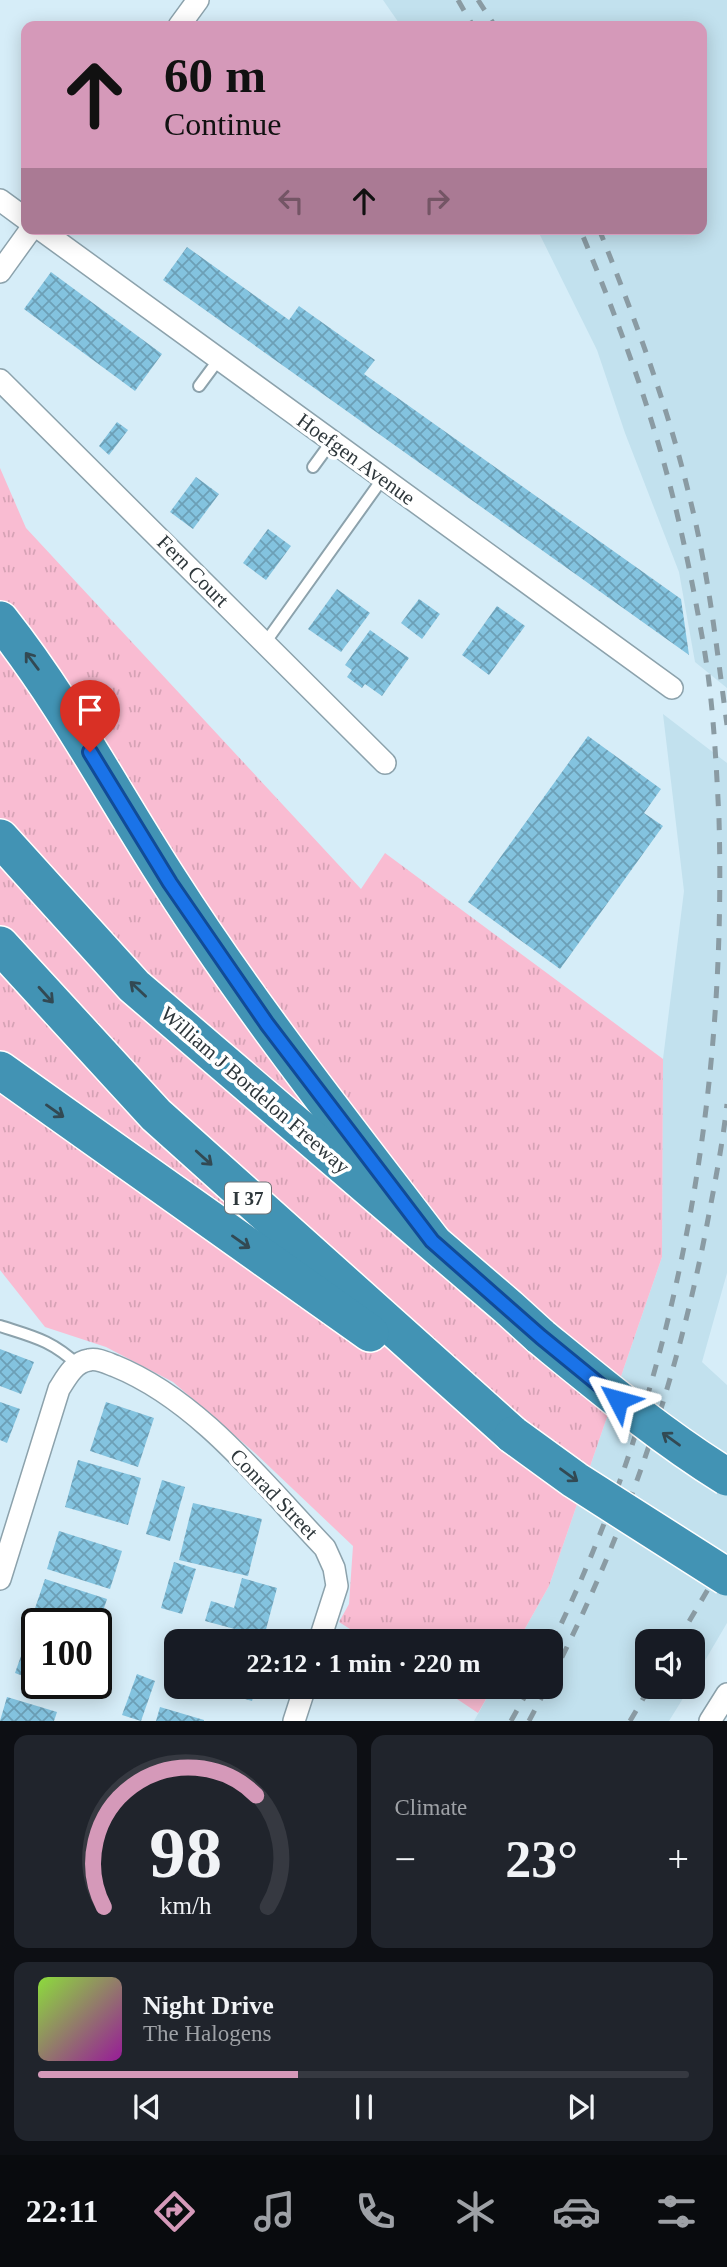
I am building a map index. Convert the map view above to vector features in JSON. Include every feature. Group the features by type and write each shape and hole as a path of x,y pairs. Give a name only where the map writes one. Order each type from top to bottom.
{"highway":[{"path":"0,620 36,665 170,883 267,1024 432,1241"},
{"name":"William J Bordelon Freeway","path":"0,838 135,986 541,1337 618,1400 699,1460 727,1477"},
{"name":"I 37","path":"0,945 156,1115 513,1435 586,1488 727,1577"},
{"path":"0,1070 513,1435"}],"street":[{"path":"183,21 198,0"},
{"path":"0,200 21,215"},
{"path":"0,272 28,235"},
{"name":"Hoefgen Avenue","path":"48,235 672,688"},
{"name":"Fern Court","path":"0,380 194,567 265,643 386,762"},
{"name":"Conrad Street","path":"78,1364 97,1360 127,1371 157,1387 212,1430 325,1548 334,1569 337,1586 323,1629"},
{"path":"0,1580 59,1389 78,1364"},
{"path":"710,1721 727,1694"},
{"path":"294,1721 301,1699"}],"lane":[{"path":"199,386 219,359"},
{"path":"313,467 332,441"},
{"path":"265,643 383,478"},
{"path":"0,1326 60,1348 78,1364"}],"shaded area":[{"path":"383,0 727,0 727,688 695,662 679,572 625,433 597,350 540,235 707,235 707,21 398,21"},
{"path":"663,714 727,763 727,1273 702,1362 727,1385 727,1623 705,1661 705,1629 635,1629 635,1699 683,1699 669,1721 474,1721 486,1699 563,1699 563,1629 525,1629 549,1586 662,1257 663,1059 684,891"}],"green space":[{"path":"0,468 26,528 361,889 385,853 663,1059 662,1257 549,1586 525,1629 350,1629 339,1622 349,1604 353,1546 255,1453 173,1382 106,1347 45,1327 0,1270"},
{"path":"457,1699 486,1699 478,1713"}],"building":[{"path":"187,247 289,320 299,306 375,360 364,374 681,599 689,655 163,280"},
{"path":"51,272 162,354 135,391 24,309"},
{"path":"117,422 128,430 109,455 99,446"},
{"path":"196,477 219,494 193,529 170,512"},
{"path":"268,529 291,546 266,580 243,563"},
{"path":"337,589 370,613 341,652 308,629"},
{"path":"419,599 440,614 422,639 401,623"},
{"path":"497,606 525,626 489,675 462,655"},
{"path":"370,630 409,658 382,696 365,684 362,688 347,677 352,670 345,665"},
{"path":"588,736 661,789 644,813 663,826 560,969 468,902"},
{"path":"0,1349 34,1362 21,1394 0,1386"},
{"path":"0,1402 20,1409 7,1443 0,1440"},
{"path":"106,1402 154,1418 138,1467 90,1451"},
{"path":"78,1460 141,1478 128,1525 65,1507"},
{"path":"162,1480 185,1487 170,1541 146,1534"},
{"path":"193,1503 262,1519 248,1576 179,1560"},
{"path":"59,1531 122,1551 110,1589 47,1569"},
{"path":"174,1562 196,1569 182,1614 161,1608"},
{"path":"242,1578 277,1588 266,1629 234,1629 205,1621 211,1601 234,1608"},
{"path":"45,1579 107,1599 104,1608 35,1608"},
{"path":"21,1656 21,1675 15,1673"},
{"path":"137,1674 155,1681 141,1721 122,1715"},
{"path":"7,1697 57,1712 54,1721 0,1721"},
{"path":"160,1707 204,1720 204,1721 156,1721"}],"railway":[{"path":"458,0 470,21"},
{"path":"478,0 492,21"},
{"path":"558,1629 594,1548 631,1448 661,1346 685,1242 702,1137 714,1032 719,925 719,819 714,728 706,659 693,586 670,485 648,410 621,331 582,235"},
{"path":"601,235 650,364 682,468 708,586 727,725"},
{"path":"563,1654 626,1510 666,1394 697,1274 717,1173 727,1104"},
{"path":"685,1629 727,1557"},
{"path":"511,1721 523,1699"},
{"path":"529,1721 541,1699"},
{"path":"630,1721 643,1699"}],"route":[{"path":"90,752 170,883 267,1024 432,1241 541,1337 618,1400"}]}
